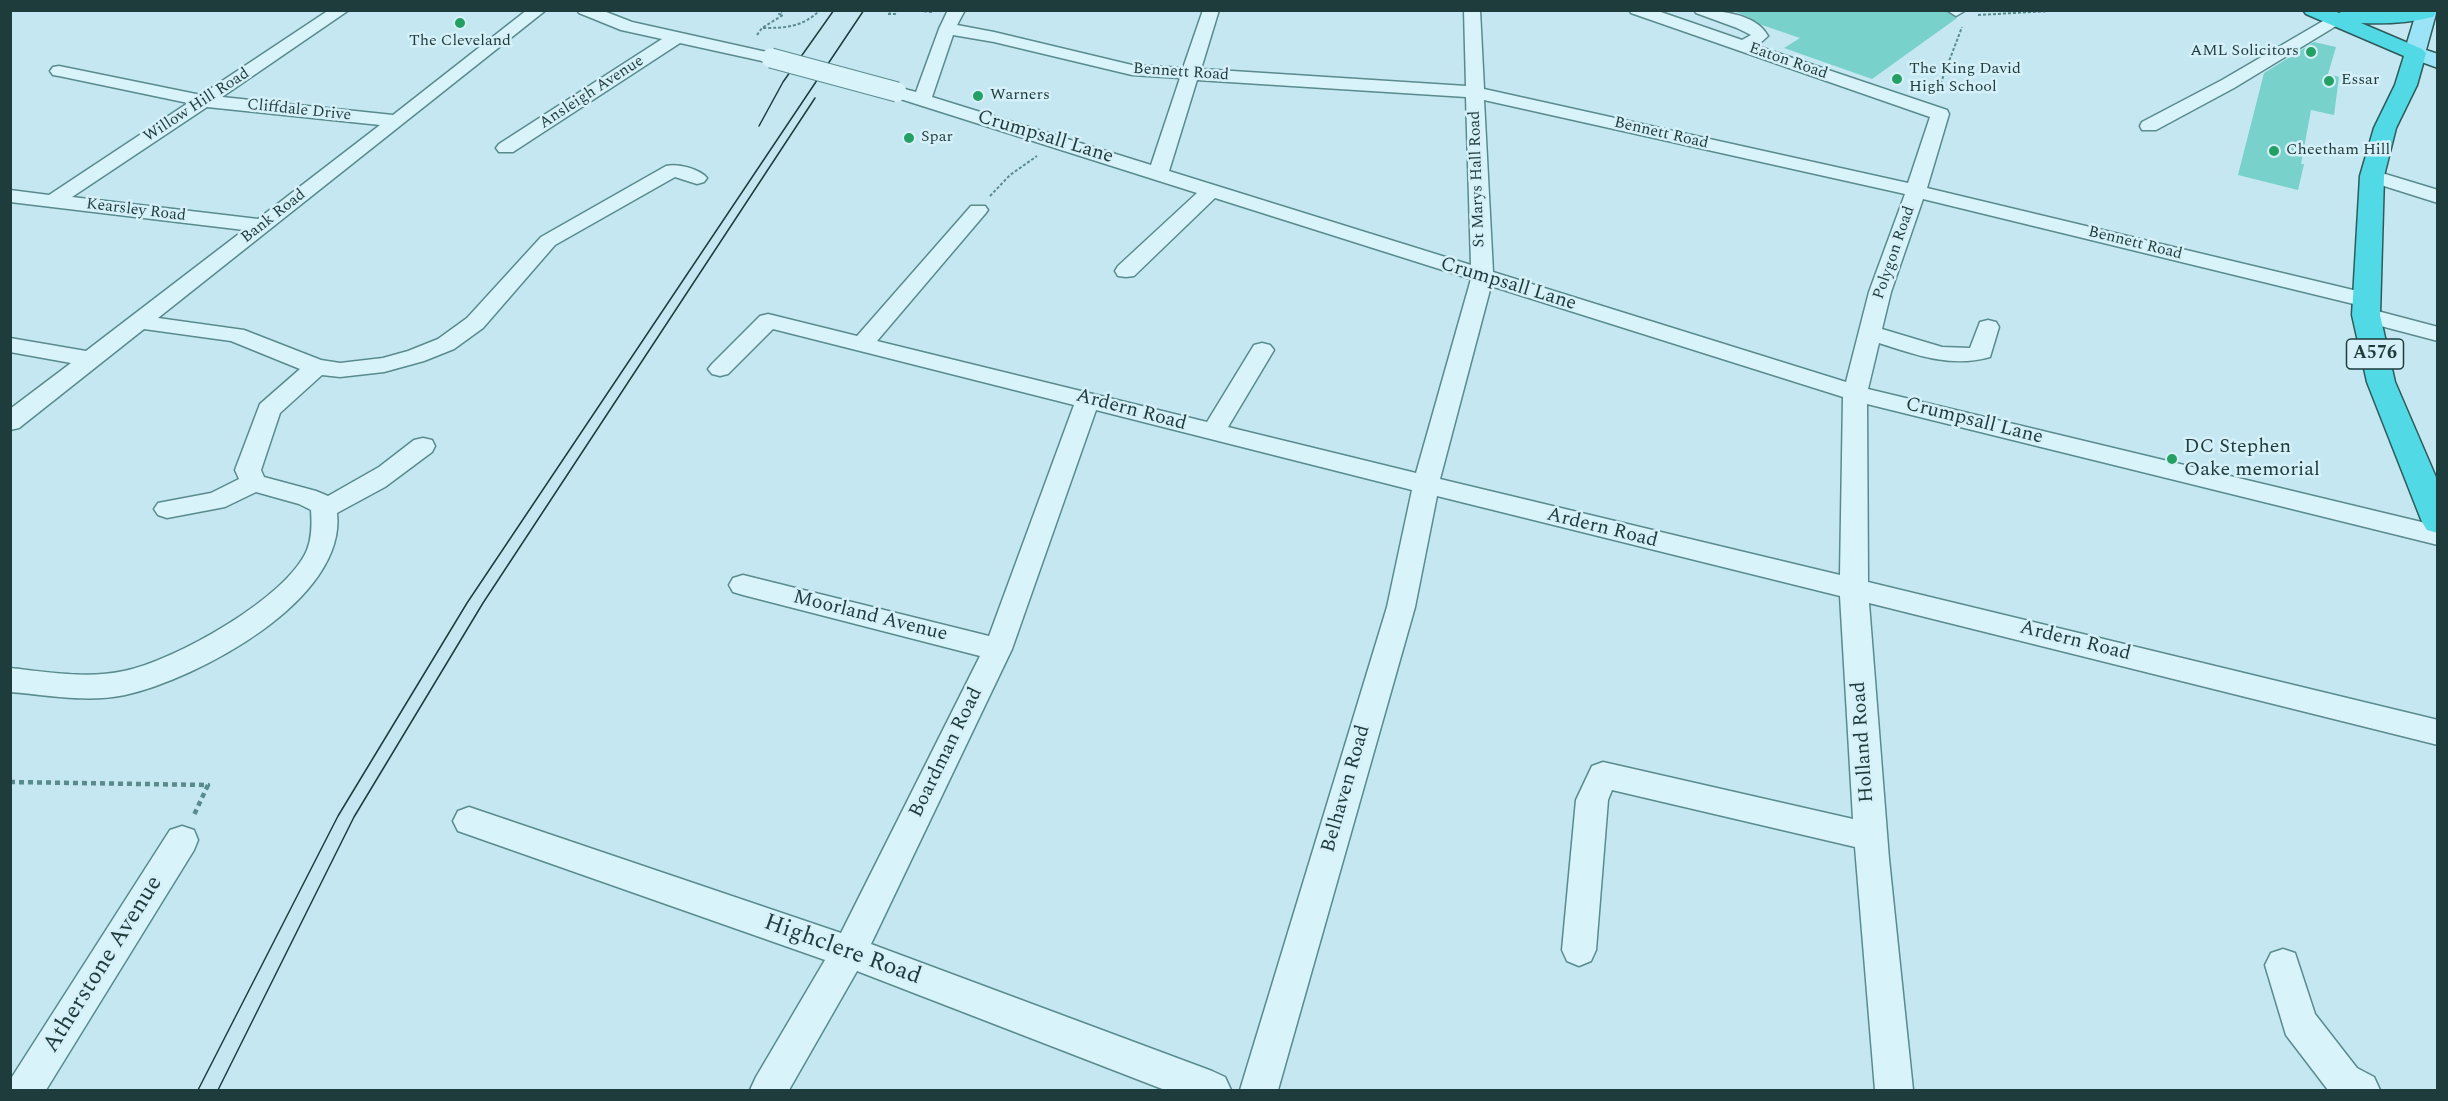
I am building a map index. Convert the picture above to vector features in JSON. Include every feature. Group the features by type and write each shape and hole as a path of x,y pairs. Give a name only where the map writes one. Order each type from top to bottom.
{"highway":[{"path":"2313,10 2415,53"},
{"path":"2327,15 2374,18 2430,16"},
{"name":"A576","path":"2415,53 2407,82 2385,128 2372,176 2366,307 2381,382 2438,522"}],"main road":[{"name":"A576","path":"2415,53 2430,16"},
{"path":"2415,53 2438,62"},
{"path":"2407,82 2438,81"}],"street":[{"name":"Willow Hill Road","path":"53,201 341,10"},
{"name":"Bank Road","path":"10,422 538,10"},
{"name":"Crumpsall Lane","path":"585,10 627,26 743,51 897,92 1212,190 1482,278 1855,393 2438,536"},
{"path":"627,26 642,10"},
{"path":"922,100 947,29 957,10"},
{"path":"1158,173 1211,10"},
{"name":"St Marys Hall Road","path":"1426,485 1482,278 1472,10"},
{"path":"1702,10 1743,24 1758,32 1758,38 1744,47"},
{"name":"Eaton Road","path":"1639,11 1935,112"},
{"path":"2149,126 2228,84 2327,15"},
{"name":"Bennett Road","path":"947,29 1034,44 1097,64 1132,70 1475,92 1916,191 2366,307 2438,334"},
{"name":"Ansleigh Avenue","path":"506,148 677,37"},
{"name":"Cliffdale Drive","path":"59,71 205,101 397,121"},
{"name":"Polygon Road","path":"1855,393 1880,292 1916,191 1935,112"},
{"path":"140,322 236,335 317,367 339,370 384,365 446,344 475,323 548,241 673,170 697,178"},
{"path":"2372,176 2438,196"},
{"path":"1125,271 1212,190"},
{"name":"Kearsley Road","path":"10,196 262,226"},
{"path":"862,344 978,210"},
{"name":"Ardern Road","path":"720,369 768,321 1854,590 2093,646 2438,733"},
{"path":"1870,333 1950,356 1973,357 1982,352 1988,327"},
{"path":"10,345 92,359"},
{"path":"1214,432 1262,350"},
{"path":"254,483 248,470 268,410 317,367"},
{"name":"Holland Road","path":"1855,393 1854,590 1871,837 1894,1090"},
{"name":"Boardman Road","path":"769,1090 849,952 998,648 1088,399"},
{"path":"324,508 358,493 397,470 423,446"},
{"path":"10,680 84,684 123,683 152,676 182,663 250,623 297,587 319,555 327,523 323,505 307,497 254,483 216,501 168,509"},
{"name":"Belhaven Road","path":"1259,1090 1401,607 1426,485"},
{"name":"Moorland Avenue","path":"743,585 998,648"},
{"path":"1579,950 1592,800 1603,775 1871,837"},
{"name":"Highclere Road","path":"469,821 849,952 1212,1090"},
{"name":"Atherstone Avenue","path":"25,1090 182,840"},
{"path":"2283,965 2299,1023 2344,1080 2361,1090"}],"path":[{"path":"743,51 762,28 783,15 778,14 783,10"},
{"path":"762,28 792,28 809,21 820,10"},
{"path":"891,10 888,14 895,14 897,10"},
{"path":"1977,15 2068,10"},
{"path":"1935,112 1960,13"},
{"path":"978,210 1010,175 1057,142"},
{"path":"10,782 208,785 182,840"}],"building":[{"path":"1731,10 1946,10 1957,18 1872,79 1784,48 1800,38 1762,25"},
{"path":"2314,42 2336,47 2328,74 2339,77 2334,115 2311,110 2298,190 2238,175 2264,73"}],"tram line":[{"path":"759,126 783,82 834,10"},
{"path":"198,1090 338,816 467,603 864,10"},
{"path":"218,1090 354,817 483,603 815,98"}],"place":[{"name":"The Cleveland","path":"460,23"},
{"name":"AML Solicitors","path":"2311,52"},
{"name":"The King David High School","path":"1897,79"},
{"name":"Essar","path":"2329,81"},
{"name":"Warners","path":"978,96"},
{"name":"Spar","path":"909,138"},
{"name":"Cheetham Hill","path":"2274,151"},
{"name":"DC Stephen Oake memorial","path":"2172,459"}]}
